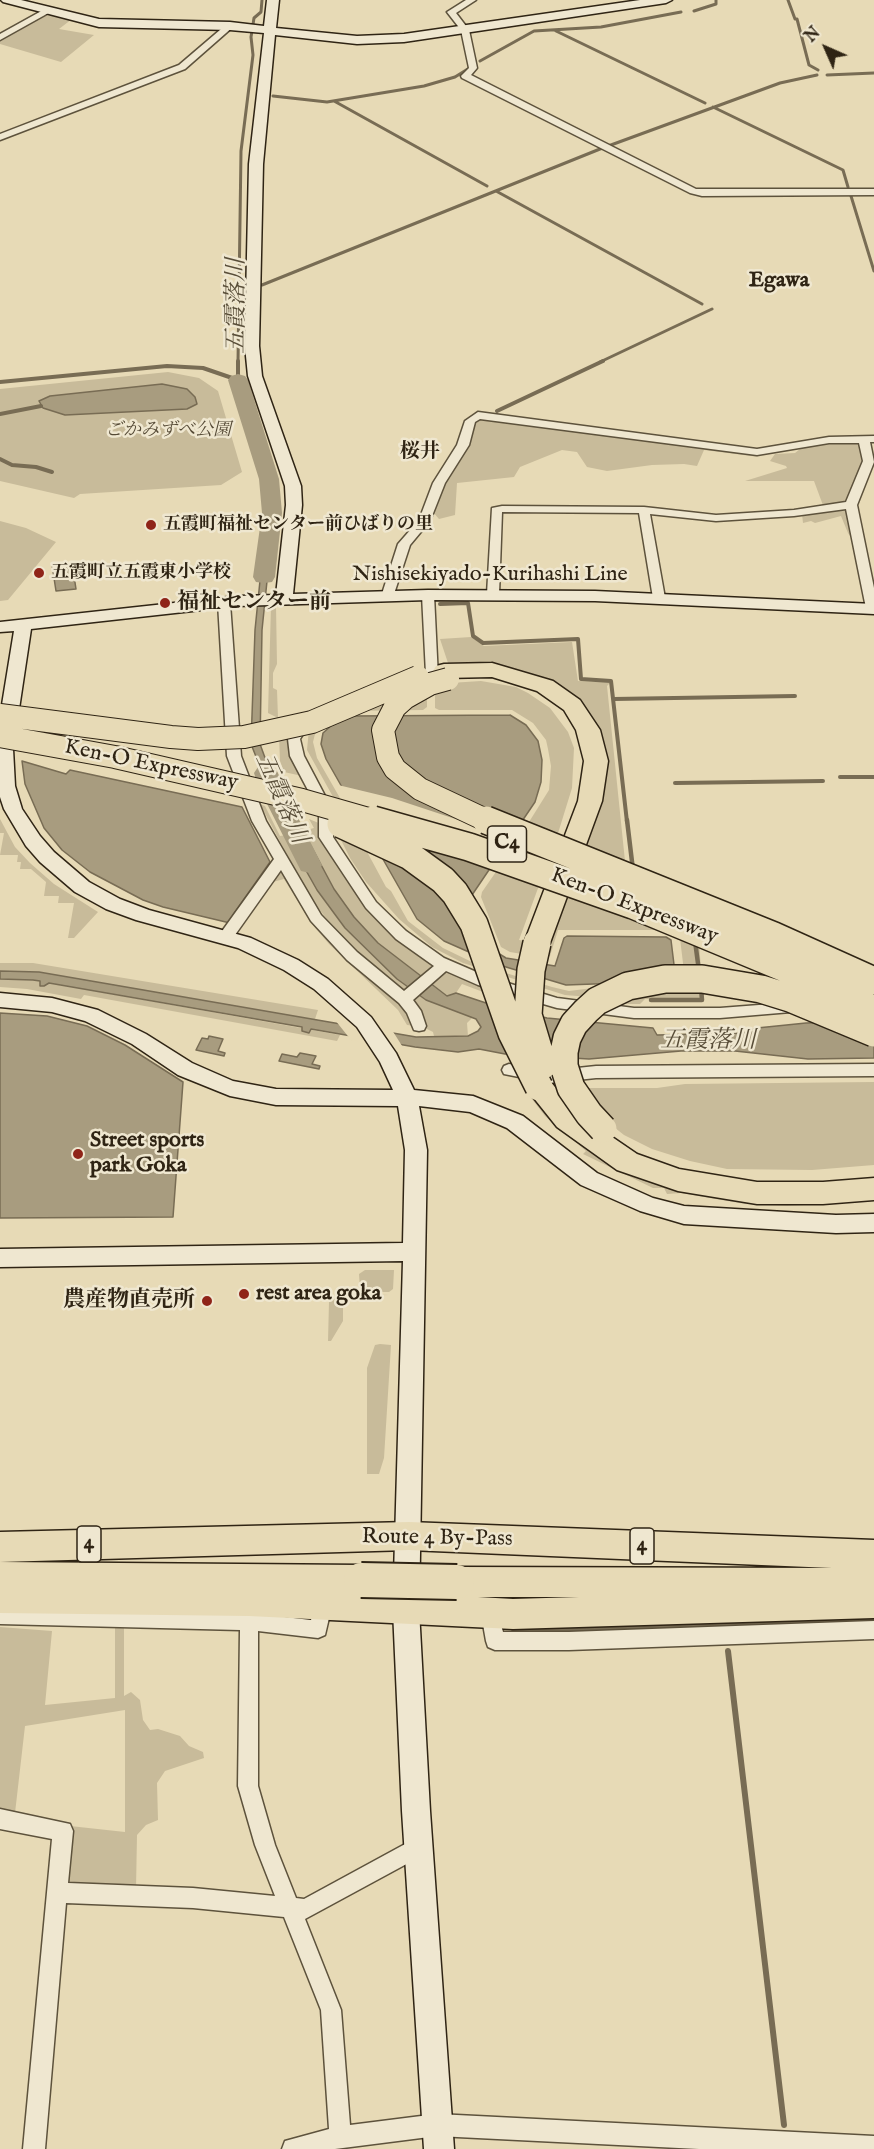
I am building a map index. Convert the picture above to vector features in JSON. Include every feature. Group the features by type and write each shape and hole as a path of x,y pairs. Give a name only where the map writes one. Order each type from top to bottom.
{"highway":[{"path":"0,715 171,737 198,739 244,737 312,722 409,680 446,675 510,681 529,688 562,709 576,729 585,761 579,798 517,988 518,1021 524,1050 539,1087"},
{"path":"446,675 395,706 383,730 388,757 395,769 420,789 459,809 774,936 874,981"},
{"name":"Ken-O Expressway","path":"0,724 142,748 249,771 461,829 634,889 794,955 874,991"},
{"name":"Ken-O Expressway","path":"0,736 116,757 303,800 479,850 633,904 792,971 874,1010"},
{"path":"116,757 151,771 343,825 391,845 429,868 455,893 474,924 512,1033 539,1087 567,1120 627,1162 678,1180 758,1193 823,1193 874,1189"},
{"path":"532,942 528,1003 537,1050 546,1072 563,1096 603,1129 633,1147 662,1159 738,1176 791,1180 874,1174"},
{"path":"603,1129 584,1108 571,1088 564,1066 564,1052 567,1038 580,1017 597,1001 628,986 665,979 702,979 761,989 790,998 874,1033"},
{"name":"Route 4 By-Pass","path":"0,1547 409,1536 874,1555"},
{"name":"Route 4 By-Pass","path":"0,1577 457,1582 874,1583"},
{"path":"0,1598 249,1601 490,1613 724,1610 874,1603"}],"street":[{"path":"7,0 99,23 236,26 330,39 363,40 465,30 538,17 666,0"},
{"path":"273,0 266,30 256,164 252,346 255,376 293,486 294,505 281,599"},
{"path":"472,0 451,12 465,30 473,68 465,76 702,194 874,192"},
{"path":"0,37 48,10"},
{"path":"0,136 182,67 236,26"},
{"path":"387,597 404,544 424,521 439,483 463,445 470,421 478,415 757,452 810,442 869,439 869,461 851,505 873,608"},
{"path":"493,594 496,510 644,510 716,518 794,513 851,505"},
{"path":"644,510 659,598"},
{"name":"Nishisekiyado-Kurihashi Line","path":"0,627 249,601 428,595 493,594 659,598 873,608"},
{"path":"428,595 432,678 394,678 375,684 309,716 294,739 297,756 326,811 326,837 371,905 401,935 422,952 444,965 483,981 557,1004 634,1013 720,1013 838,1005 874,1005"},
{"path":"224,603 234,756 259,821 316,918 352,956 404,999 414,1011 419,1026"},
{"path":"23,625 4,749 6,786 13,809 33,841 82,887 113,904 143,915 244,943 291,965 334,994 364,1022 385,1052 406,1098 416,1150 406,1610 418,1846 438,2137"},
{"path":"225,939 281,860"},
{"path":"404,999 444,965"},
{"path":"0,1000 52,1005 91,1015 139,1038 185,1069 230,1088 259,1095 296,1098 406,1098 460,1102 504,1116 526,1129 589,1179 615,1193 684,1215 825,1224 874,1223"},
{"path":"509,1070 549,1077 607,1071 874,1070"},
{"path":"0,1258 415,1252"},
{"path":"0,1616 249,1622 318,1629 323,1605"},
{"path":"490,1613 495,1641 569,1641 874,1630"},
{"path":"249,1622 248,1786 265,1845 331,2010 340,2137"},
{"path":"0,1819 63,1831 34,2149"},
{"path":"58,1893 193,1898 305,1909 418,1846"},
{"path":"292,2149 340,2137 438,2137 874,2147"}],"green space":[{"path":"53,15 72,19 59,29 94,35 61,62 0,44 0,41 44,16"},
{"name":"ごかみずべ公園","path":"168,372 199,378 218,391 242,472 221,485 80,494 74,498 0,481 0,389"},
{"path":"484,418 759,457 704,450 697,466 652,465 607,471 587,467 577,452 562,450 520,467 514,477 457,483 455,515 439,519 433,512 439,493 459,463 470,425"},
{"path":"831,441 856,441 863,445 866,458 848,501 842,504 824,508 814,481 745,481 787,468 770,461 775,454 795,453 800,449 797,448"},
{"path":"847,510 854,542 841,516 815,523 811,521 803,523 802,514"},
{"path":"0,521 26,528 56,542 8,600 0,601"},
{"path":"271,606 276,606 277,664 273,673 273,688 277,690 278,718 268,713"},
{"path":"471,637 484,646 572,642 578,681 611,682 607,686 626,871 680,893 699,941 703,999 645,999 640,1004 626,1004 565,995 463,963 432,947 399,919 366,882 350,858 338,834 337,804 307,750 309,729 324,712 384,684 399,681 427,682 427,707 423,710 348,711 316,730 313,742 317,758 352,819 351,822 386,887 391,891 408,921 443,948 476,964 552,987 569,991 601,987 686,988 679,930 558,930 550,956 546,958 510,952 501,947 481,897 482,892 500,866 541,880 519,940 544,944 592,813 600,777 599,752 587,717 572,698 552,684 527,673 500,666 478,664 449,666 440,639"},
{"path":"481,681 516,687 528,693 550,708 568,732 574,748 572,788 555,843 524,830 549,790 551,766 546,740 533,723 512,710 439,710 435,708 435,687 450,683"},
{"path":"294,732 302,776 284,772 280,761 279,736"},
{"path":"260,804 265,806 280,836 286,835 317,890 345,928 397,979 426,1000 473,1017 467,1023 468,1036 434,1036 433,1032 427,1029 422,1013 412,999 375,969 326,918 309,896"},
{"path":"0,819 15,847 30,863 54,884 98,912 74,938 68,938 74,903 58,903 59,896 44,896 46,882 31,869 20,869 21,862 17,862 18,855 0,855 4,833 0,833"},
{"path":"309,819 321,824 336,863 354,890 394,935 436,965 440,974 447,972 489,987 491,995 462,984 456,993 448,996 378,943 354,917 334,889 303,831 314,828"},
{"path":"282,870 303,903 403,1005 416,1026 407,1025 398,1010 329,944 312,924 284,879 269,883 278,871"},
{"path":"0,963 33,963 318,1010 315,1019 309,1019 39,972 0,971"},
{"path":"0,979 40,981 41,984 49,983 340,1035 337,1041 84,995 81,999 27,989 0,987"},
{"path":"874,1082 874,1165 812,1170 727,1169 690,1161 652,1149 624,1135 600,1116 580,1088 657,1088 685,1084"},
{"path":"530,1087 633,1172 874,1197 874,1201 787,1206 745,1204 681,1193 667,1194 664,1188 653,1188 583,1154 586,1151 545,1116 525,1090"},
{"path":"365,1270 394,1270 393,1289 389,1292 366,1292 360,1289 359,1274"},
{"path":"340,1295 389,1295 343,1296 343,1321 331,1341 328,1341 329,1302"},
{"path":"375,1345 391,1345 384,1458 379,1474 367,1474 367,1368"},
{"path":"0,1627 52,1631 45,1705 115,1698 115,1628 124,1628 124,1696 131,1692 140,1700 143,1720 150,1730 158,1729 180,1736 189,1746 203,1752 204,1758 165,1771 157,1783 158,1820 146,1825 137,1835 136,1889 65,1884 70,1826 125,1832 125,1710 25,1726 15,1813 0,1810"}],"water":[{"path":"162,384 187,389 195,397 197,404 187,409 65,415 43,408 39,401 50,396"},
{"path":"264,541 271,542 262,630 260,744 276,788 268,787 251,744 255,630"},
{"path":"72,563 76,589 56,591 52,565"},
{"path":"510,715 526,725 538,741 542,760 541,782 535,802 472,895 493,950 506,958 555,966 564,938 567,936 666,937 671,940 676,981 566,985 496,964 444,941 417,919 326,759 321,744 323,733 332,725 351,716"},
{"path":"22,761 66,774 70,770 242,807 270,862 233,915 230,923 143,900 90,872 62,850 44,828 25,784"},
{"path":"303,831 334,889 354,917 378,943 447,996 456,993 492,1005 547,1018 653,1028 657,1035 743,1033 757,1028 806,1023 874,1021 874,1058 808,1059 735,1051 681,1051 589,1059 505,1054 479,1049 458,1052 311,1029 309,1033 302,1031 302,1027 49,983 40,986 40,981 0,979 0,971 39,972 416,1037 468,1036 478,1031 481,1027 476,1019 426,1000 397,979 345,928 317,890 286,835"},
{"path":"0,1013 47,1016 87,1026 125,1045 183,1082 173,1217 0,1218"},
{"path":"209,1036 223,1039 218,1051 225,1053 224,1056 196,1050 202,1038 208,1039"},
{"path":"300,1053 316,1056 312,1064 320,1066 319,1069 279,1061 282,1054 297,1057"}],"pier":[{"path":"338,785 392,798 513,838 495,865 360,823"},
{"path":"335,1020 392,1030 404,1049 351,1040"}],"waterway":[{"name":"五霞落川","path":"238,362 241,151 253,55 251,37 254,18 261,12 262,0"},
{"path":"694,11 716,4 716,0"},
{"path":"788,0 795,19 797,19 809,65 818,70"},
{"path":"480,61 534,31 601,27 681,12"},
{"path":"556,31 705,103"},
{"path":"273,96 327,102 424,86 455,77 471,67"},
{"path":"827,75 874,73"},
{"path":"714,107 780,83 817,75"},
{"path":"334,101 487,186"},
{"path":"262,285 600,149 714,107"},
{"path":"714,107 843,170 848,187"},
{"path":"496,191 702,304"},
{"path":"851,196 874,271"},
{"path":"600,362 712,309"},
{"path":"497,411 603,361"},
{"path":"0,382 167,366 203,368 238,380 238,362"},
{"name":"五霞落川","path":"238,380 269,479 272,513 264,577"},
{"path":"0,414 41,406"},
{"path":"0,459 12,465 36,467 52,472"},
{"path":"440,604 468,603 473,636 483,643 578,639 581,679 611,681 627,822"},
{"path":"614,699 795,696"},
{"name":"五霞落川","path":"266,773 271,788 310,865"},
{"path":"840,777 874,777"},
{"path":"675,783 823,781"},
{"path":"627,820 633,870"},
{"path":"695,941 699,971"},
{"path":"651,1000 702,1000 701,988"},
{"path":"514,1629 576,1630 721,1623 874,1621"},
{"path":"728,1651 784,2125"}],"place":[{"name":"五霞町福祉センター前ひばりの里","path":"151,525"},
{"name":"五霞町立五霞東小学校","path":"39,573"},
{"name":"福祉センター前","path":"165,603"},
{"name":"Street sports park Goka","path":"78,1154"},
{"name":"rest area goka","path":"244,1294"},
{"name":"農産物直売所","path":"207,1301"}],"district":[{"name":"Egawa","path":"779,281"},
{"name":"桜井","path":"420,453"}]}
